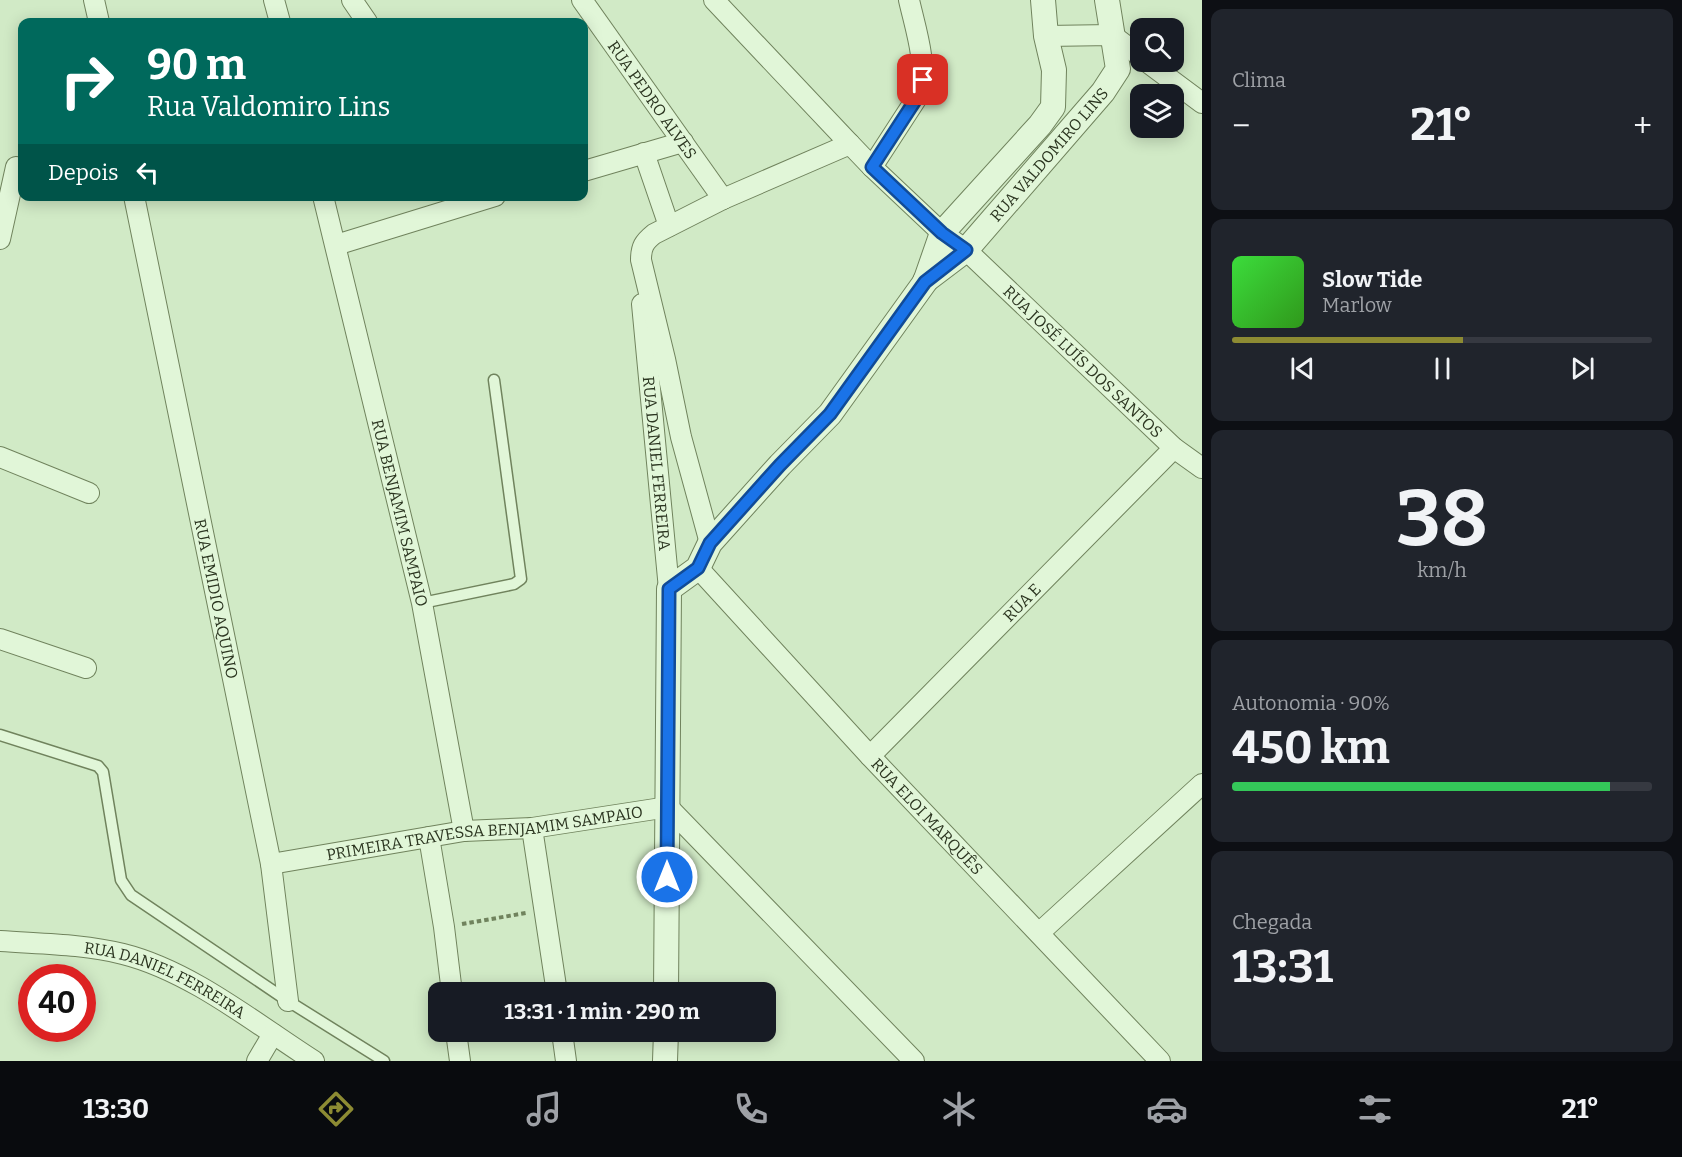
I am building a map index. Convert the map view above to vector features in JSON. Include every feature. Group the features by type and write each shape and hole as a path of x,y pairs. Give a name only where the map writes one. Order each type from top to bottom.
{"street":[{"path":"94,0 98,18"},
{"path":"274,0 279,18"},
{"path":"352,0 364,18"},
{"name":"RUA PEDRO ALVES","path":"582,0 723,199"},
{"name":"RUA JOSÉ LUÍS DOS SANTOS","path":"714,0 872,167 942,233 966,250 1174,448 1202,468"},
{"path":"872,167 920,93 923,80 923,66 909,0"},
{"name":"RUA VALDOMIRO LINS","path":"925,282 942,233 1040,125 1053,107 1054,70 1046,36 1043,0"},
{"name":"RUA VALDOMIRO LINS","path":"669,589 698,568 710,543 780,465 830,414 925,282 966,250 1103,92 1118,69 1107,0"},
{"path":"1046,36 1112,35 1130,48"},
{"path":"1160,72 1202,103"},
{"path":"588,170 683,142"},
{"path":"710,543 681,437 641,260 641,249 645,241 669,226 723,199 850,144"},
{"path":"644,153 669,226"},
{"path":"0,239 13,167"},
{"name":"RUA EMIDIO AQUINO","path":"135,201 271,864 288,1001"},
{"name":"RUA BENJAMIM SAMPAIO","path":"324,201 422,603 464,831"},
{"path":"336,245 477,201"},
{"name":"RUA DANIEL FERREIRA","path":"641,260 646,354 669,589 666,982"},
{"name":"RUA E","path":"870,756 1174,448"},
{"path":"0,457 89,493"},
{"name":"RUA ELOI MARQUÊS","path":"698,568 870,756 1160,1061"},
{"path":"0,639 86,668"},
{"path":"1039,933 1202,784"},
{"path":"668,807 914,1061"},
{"name":"PRIMEIRA TRAVESSA BENJAMIM SAMPAIO","path":"271,864 464,831 532,828 668,807"},
{"path":"532,828 555,982"},
{"path":"429,837 451,982"},
{"name":"RUA DANIEL FERREIRA","path":"0,941 81,946 124,954 165,970 207,991 314,1061"},
{"path":"257,1061 273,1034"},
{"path":"457,1042 460,1061"},
{"path":"563,1042 566,1061"}],"lane":[{"path":"422,603 514,584 520,579 494,380"},
{"path":"0,735 94,763 101,769 121,880 131,895 288,1001 384,1061"}],"path":[{"path":"444,927 545,910"}],"route":[{"path":"667,877 669,589 698,568 710,543 780,465 830,414 925,282 966,250 942,233 872,167 920,93 923,80"}]}
